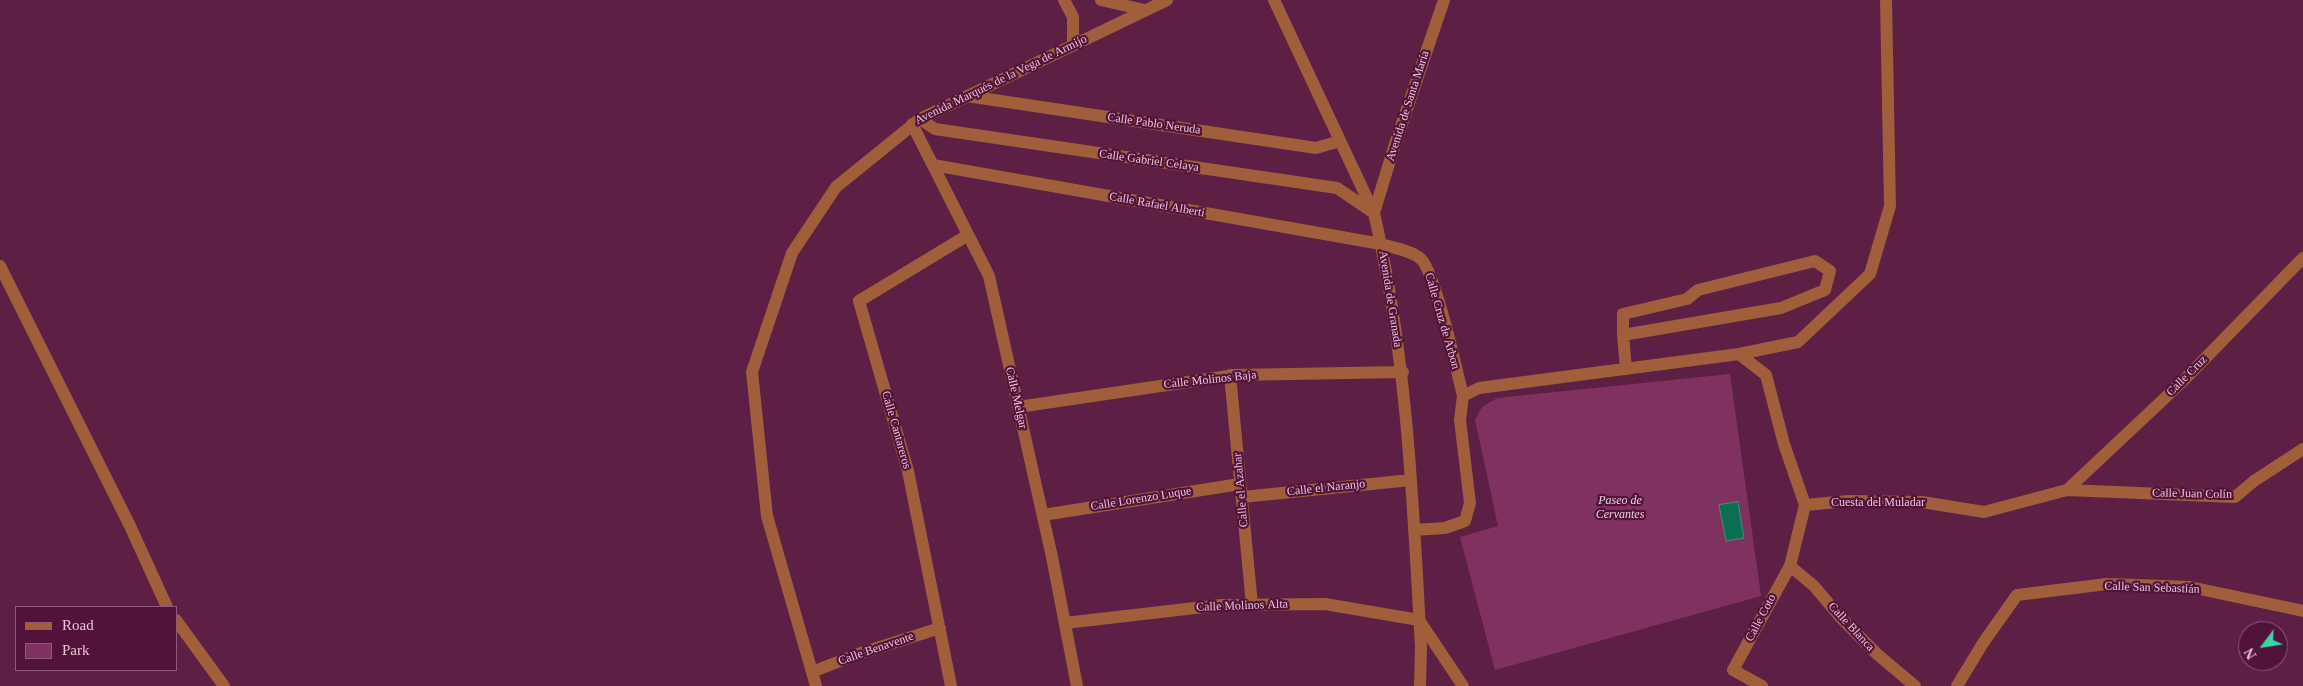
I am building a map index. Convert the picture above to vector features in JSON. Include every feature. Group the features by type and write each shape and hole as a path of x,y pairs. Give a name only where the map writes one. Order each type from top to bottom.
{"street":[{"path":"1064,0 1073,17 1073,44"},
{"path":"1101,0 1144,10"},
{"name":"Avenida Marqués de la Vega de Armijo","path":"816,686 767,516 752,372 792,253 836,188 916,122 1073,44 1168,0"},
{"name":"Avenida de Granada","path":"1274,0 1374,213 1381,244 1403,372 1419,620 1420,686"},
{"name":"Avenida de Santa María","path":"1374,213 1395,144 1444,0"},
{"path":"1414,530 1445,528 1466,521 1470,503 1460,420 1463,396 1479,388 1739,354 1798,342 1870,274 1890,206 1886,0"},
{"name":"Calle Pablo Neruda","path":"967,96 1316,148 1340,141"},
{"name":"Calle Gabriel Celaya","path":"916,122 935,130 1337,188 1374,213"},
{"name":"Calle Melgar","path":"916,122 933,165 989,276 1043,514 1077,686"},
{"name":"Calle Rafael Alberti","path":"933,165 1381,244"},
{"name":"Calle Cantareros","path":"951,686 908,471 859,301 968,235"},
{"name":"Calle Cruz de Arbon","path":"1381,244 1421,258 1427,267 1436,292 1463,396"},
{"name":"Calle Cruz","path":"2067,490 2183,381 2303,258"},
{"path":"1623,335 1781,308 1826,290 1830,271 1815,261 1698,290 1687,299 1624,314 1623,335 1626,369"},
{"path":"0,266 130,526 167,606"},
{"path":"1739,354 1766,375 1784,444 1805,505 1790,566"},
{"name":"Calle Molinos Baja","path":"1018,407 1230,376 1403,372"},
{"name":"Calle el Azahar","path":"1230,376 1252,605"},
{"name":"Calle Juan Colín","path":"2067,490 2236,497 2254,481 2303,449"},
{"name":"Calle el Naranjo","path":"1241,490 1411,480"},
{"name":"Calle Lorenzo Luque","path":"1043,514 1241,490"},
{"name":"Cuesta del Muladar","path":"1805,505 1848,501 1922,502 1984,512 2067,490"},
{"name":"Calle Coto","path":"1762,686 1733,670 1790,566"},
{"name":"Calle Blanca","path":"1790,566 1814,586 1841,618 1877,654 1915,686"},
{"name":"Calle San Sebastián","path":"1957,686 1983,643 2017,596 2107,584 2190,587 2303,611"},
{"name":"Calle Molinos Alta","path":"1065,624 1221,605 1325,604 1419,620"},
{"path":"1419,620 1463,686"},
{"path":"178,623 224,686"},
{"name":"Calle Benavente","path":"812,672 858,654 940,628"}],"green space":[{"name":"Paseo de Cervantes","path":"1730,374 1761,596 1495,670 1460,537 1498,526 1475,420 1482,407 1497,398"}],"shaded area":[{"path":"1738,502 1744,538 1726,541 1719,505"}]}
